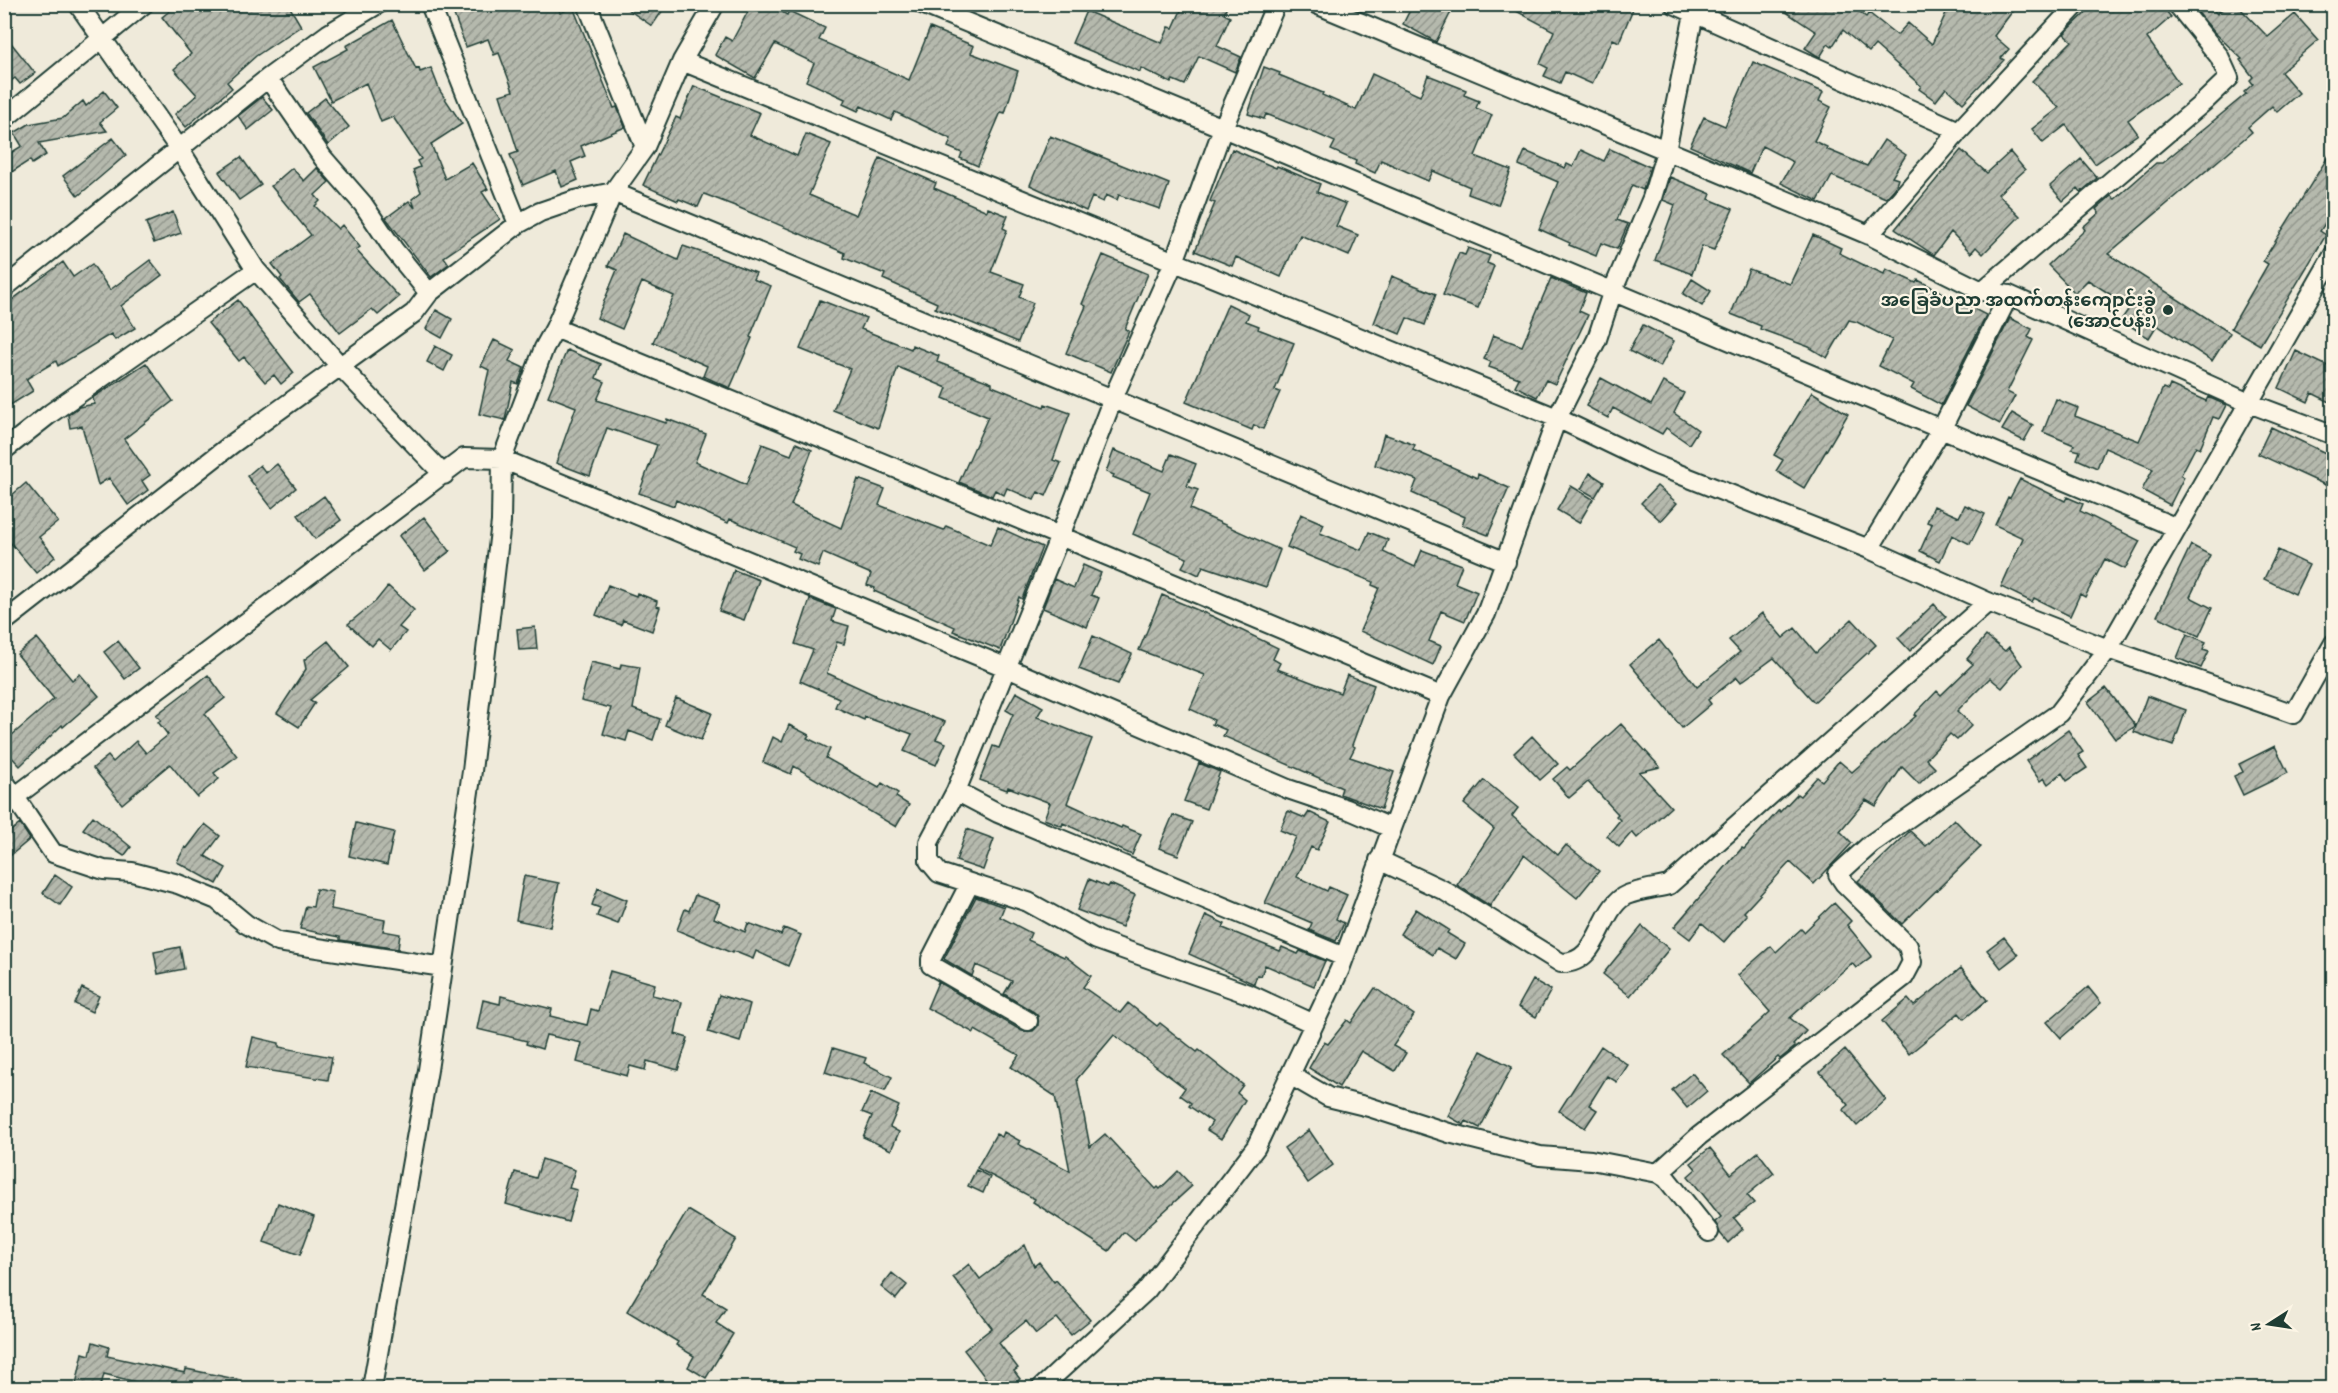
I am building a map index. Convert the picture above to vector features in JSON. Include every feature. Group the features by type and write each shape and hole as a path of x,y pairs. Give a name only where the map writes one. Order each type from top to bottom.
{"street":[{"path":"78,4 180,150 256,270 340,366 444,475"},
{"path":"4,119 144,4"},
{"path":"4,288 180,150 267,78 328,34 378,4"},
{"path":"430,4 518,224"},
{"path":"587,4 645,147"},
{"path":"372,1389 428,1070 471,771 498,546 502,459 544,348 555,328 612,192 645,147 682,61 715,4"},
{"path":"922,4 2177,528"},
{"path":"1276,4 1223,128 1174,262 1113,398 957,791 929,843 929,861 939,873 1028,902 1097,940 1251,995 1314,1023"},
{"path":"1316,4 1869,235 1982,291 2009,295 2249,403 2334,435"},
{"path":"1674,4 1696,9 1959,131"},
{"path":"1869,235 1959,131 2077,4"},
{"path":"1982,291 2196,109 2229,78 2219,56 2177,4"},
{"path":"1041,1389 1146,1291 1256,1147 1344,957 1441,696 1486,614 1557,418 1597,339 1613,291 1652,198 1666,151 1696,9"},
{"path":"682,61 1557,418 1651,463 1869,549 1988,602 2108,649 2294,714 2334,644"},
{"path":"267,78 323,159 363,204 400,258 429,293"},
{"path":"4,622 232,444 414,313 429,293 518,224 540,212 566,203 612,192 1506,562"},
{"path":"1658,1173 1699,1136 1904,976 1912,962 1908,946 1838,874 1871,844 2059,713 2108,649 2334,255"},
{"path":"4,450 51,413 256,270"},
{"path":"1869,549 1942,428 2009,295"},
{"path":"555,328 1441,696"},
{"path":"443,967 278,942 246,924 218,900 178,884 132,872 104,870 53,853 8,794 444,475 464,458 502,459 1005,666 1288,789 1347,809 1391,828"},
{"path":"1379,860 1443,890 1562,963 1573,964 1586,955 1615,906 1623,897 1669,885 1988,602"},
{"path":"957,791 998,813 1344,957"},
{"path":"970,883 931,965 1028,1021"},
{"path":"1290,1075 1328,1097 1369,1107 1449,1133 1540,1156 1591,1160 1658,1173 1666,1178 1709,1232"}],"building":[{"path":"178,4 288,4 301,26 256,56 227,82 232,88 186,127 175,114 197,95 174,69 191,54 162,17"},
{"path":"450,4 557,4 560,13 573,7 614,108 617,107 625,127 581,146 585,156 571,162 578,180 562,187 556,171 523,185 510,155 518,152 500,95 513,91 499,53 494,55 488,39 466,47"},
{"path":"620,4 667,4 652,26"},
{"path":"752,4 768,4 787,15 789,11 825,28 819,40 909,80 930,28 974,46 971,53 1018,71 1005,113 1001,112 978,166 960,158 962,153 948,147 951,139 895,112 891,120 861,106 858,111 843,104 845,99 806,81 814,63 775,44 755,78 715,55 725,37 732,41"},
{"path":"1184,4 1228,4 1224,14 1230,17 1217,46 1241,57 1235,72 1199,56 1185,85 1173,80 1171,83 1141,68 1140,72 1072,43 1086,11 1162,43 1169,27 1173,28"},
{"path":"1413,4 1455,4 1436,42 1403,24"},
{"path":"1503,4 1635,4 1619,42 1613,39 1592,84 1565,72 1560,83 1544,76 1548,68 1540,64 1554,31"},
{"path":"1774,4 1850,4 1866,17 1869,13 1897,35 1908,23 1932,44 1950,4 2018,4 1994,36 2009,49 2001,58 2004,60 1963,103 1946,88 1936,101 1919,89 1921,86 1875,45 1869,52 1843,30 1832,47 1828,44 1820,57 1816,55 1805,48 1816,32"},
{"path":"2095,4 2160,4 2171,17 2147,38 2179,83 2128,120 2138,134 2095,164 2066,125 2043,143 2032,129 2059,108 2032,81 2072,41 2064,34"},
{"path":"2202,4 2208,4 2217,14 2227,4 2236,4 2268,37 2295,14 2318,40 2281,72 2299,93 2277,112 2272,106 2248,127 2252,132 2108,254 2230,333 2212,361 2157,325 2149,338 2121,320 2130,307 2088,280 2075,293 2048,265 2085,230 2083,227 2099,213 2096,209 2111,196 2115,199 2156,163 2162,163 2246,94 2244,92 2253,84 2250,80 2253,77 2240,60 2242,59 2214,32 2196,10"},
{"path":"392,20 416,69 419,68 420,72 431,68 440,91 462,124 431,144 445,179 472,163 488,189 482,192 500,219 444,257 449,264 431,277 386,218 409,201 415,208 412,199 421,192 413,170 420,167 417,161 421,159 393,117 381,122 366,83 331,101 314,67 348,49 346,46"},
{"path":"4,34 35,73 20,84 15,78 4,86"},
{"path":"1753,62 1823,92 1819,101 1831,107 1814,141 1827,147 1826,149 1867,166 1884,140 1906,155 1892,177 1898,179 1895,188 1886,198 1832,176 1818,201 1781,183 1793,162 1762,146 1750,173 1690,146 1704,117 1725,126"},
{"path":"1264,67 1356,110 1372,74 1420,96 1428,75 1466,90 1464,95 1479,101 1476,108 1492,115 1475,156 1511,170 1498,205 1468,194 1470,187 1433,171 1428,181 1381,160 1375,173 1355,164 1356,161 1331,150 1335,142 1266,114 1264,119 1248,114"},
{"path":"694,86 760,113 750,135 797,156 806,134 831,144 809,195 856,215 880,158 936,183 934,188 987,211 988,208 1008,216 1003,228 1007,230 991,272 1024,284 1019,297 1033,303 1018,342 935,308 937,303 883,279 885,274 844,258 845,253 735,206 704,194 698,207 679,199 678,201 643,185 676,117 680,119"},
{"path":"104,91 117,108 100,122 107,131 39,143 46,155 32,164 30,160 4,177 4,157 22,146 14,133 29,124 63,118 83,101 86,106"},
{"path":"262,97 273,110 248,130 238,116"},
{"path":"325,98 349,127 328,145 306,113"},
{"path":"1050,136 1169,184 1160,209 1119,195 1117,200 1106,195 1103,202 1092,197 1086,211 1030,185"},
{"path":"113,138 126,155 78,196 63,176"},
{"path":"2334,147 2334,210 2320,231 2326,235 2260,345 2231,328 2268,264 2263,261"},
{"path":"1232,149 1320,184 1317,192 1346,204 1336,226 1358,235 1349,256 1300,235 1281,277 1236,257 1232,266 1195,251 1215,203 1210,201"},
{"path":"1610,149 1650,167 1643,190 1632,185 1617,220 1628,224 1617,249 1601,243 1596,256 1539,229 1558,182 1519,165 1525,151 1565,168 1567,164 1573,167 1581,150 1604,161"},
{"path":"1961,150 1987,173 2010,152 2025,170 1998,194 2020,216 1983,254 1976,247 1971,253 1951,232 1934,255 1895,229"},
{"path":"241,157 261,185 239,200 219,172"},
{"path":"2081,159 2097,178 2081,192 2078,188 2063,201 2050,186"},
{"path":"292,168 304,181 317,168 329,182 315,195 320,201 315,206 338,229 342,225 360,247 356,250 399,297 378,315 372,309 340,333 310,294 299,302 280,279 282,277 272,264 311,235 271,186"},
{"path":"1670,177 1711,194 1709,199 1733,209 1714,250 1702,246 1692,274 1655,260 1675,205 1663,200"},
{"path":"173,212 181,233 154,243 146,223"},
{"path":"623,234 678,260 683,246 715,257 756,273 753,279 771,286 730,388 703,376 707,366 653,342 674,296 642,282 622,329 597,318 617,270 608,266"},
{"path":"1813,235 1841,248 1839,253 1864,265 1884,274 1886,269 1916,283 1918,280 1986,315 1941,405 1911,389 1914,384 1879,366 1892,340 1857,322 1849,320 1827,358 1809,347 1760,329 1761,326 1731,314 1749,269 1790,284"},
{"path":"1468,248 1490,256 1487,263 1494,266 1478,308 1443,295 1459,253 1465,255"},
{"path":"1103,255 1148,274 1125,329 1129,331 1111,372 1066,353 1086,306 1082,304"},
{"path":"150,260 162,275 121,306 135,328 115,340 111,334 58,366 56,361 26,379 33,391 4,409 4,306 63,262 73,277 92,264 110,290"},
{"path":"1392,276 1436,294 1425,325 1407,318 1400,334 1374,323"},
{"path":"1551,278 1586,293 1579,311 1588,315 1555,384 1546,380 1537,397 1515,386 1519,378 1489,367 1491,362 1484,359 1493,335 1522,346"},
{"path":"1692,279 1711,291 1702,306 1683,294"},
{"path":"238,300 294,373 281,384 274,375 265,382 244,357 239,361 208,323"},
{"path":"820,300 866,318 861,329 911,349 912,345 939,356 937,362 992,383 992,386 1044,407 1045,404 1070,413 1053,460 1061,463 1046,496 1038,492 1034,500 1007,488 1004,495 995,490 992,496 959,482 988,417 943,398 947,388 898,367 878,428 833,410 850,369 800,349"},
{"path":"1228,304 1249,314 1246,321 1259,326 1258,329 1294,343 1275,390 1280,392 1263,429 1254,425 1252,430 1186,402"},
{"path":"436,310 452,319 442,338 426,329"},
{"path":"2010,318 2032,329 2028,337 2033,340 2007,392 2015,396 2000,424 1966,406"},
{"path":"1643,325 1674,341 1660,367 1629,351"},
{"path":"494,340 515,350 509,361 524,368 518,384 513,382 505,420 479,414 489,370 481,366"},
{"path":"435,346 452,355 444,371 427,362"},
{"path":"567,350 601,364 596,378 605,382 597,400 666,423 667,419 706,434 695,462 746,485 762,444 791,455 796,443 812,450 791,505 841,528 858,479 885,489 879,505 944,530 946,526 990,545 998,527 1042,547 1022,599 1019,597 1000,650 953,631 955,627 874,591 875,588 867,585 871,574 823,553 818,567 798,559 800,554 793,551 795,547 730,519 728,523 676,500 674,506 639,493 657,445 607,428 590,476 556,463 576,407 548,396"},
{"path":"2296,351 2334,369 2334,404 2312,393 2308,402 2279,388"},
{"path":"146,363 173,401 124,439 150,475 142,481 148,490 128,505 109,478 98,485 82,426 70,428 68,415 79,407 95,404 92,398"},
{"path":"1601,378 1651,405 1663,382 1684,393 1674,413 1698,430 1689,444 1666,428 1662,434 1613,408 1608,418 1586,406"},
{"path":"2170,385 2206,401 2208,397 2226,405 2219,419 2213,417 2200,448 2196,446 2181,475 2184,477 2170,505 2142,490 2153,469 2105,448 2097,468 2077,459 2080,451 2072,449 2074,445 2043,432 2056,399 2078,408 2075,416 2139,441 2163,388 2168,390"},
{"path":"1812,392 1848,414 1804,488 1776,471 1783,460 1774,455"},
{"path":"2012,413 2033,425 2024,441 2002,430"},
{"path":"2271,427 2334,457 2334,489 2258,454"},
{"path":"1384,434 1415,445 1413,450 1477,478 1478,474 1509,488 1488,535 1462,525 1465,517 1412,493 1417,480 1375,465"},
{"path":"1114,450 1164,471 1171,454 1196,464 1187,486 1198,490 1190,509 1280,550 1266,587 1203,566 1199,575 1182,567 1187,558 1133,534 1150,492 1106,472"},
{"path":"277,464 296,488 272,508 247,476 260,465 266,473"},
{"path":"1590,473 1604,482 1595,497 1581,489"},
{"path":"2020,479 2065,501 2067,497 2083,504 2080,511 2140,541 2125,569 2105,559 2085,597 2080,594 2070,616 2034,598 2032,602 2001,587 2023,538 1995,525 2008,497 2010,498"},
{"path":"26,483 58,522 39,537 55,557 36,573 4,535 4,502"},
{"path":"1571,486 1593,499 1579,523 1557,510"},
{"path":"1657,486 1677,503 1661,521 1641,503"},
{"path":"324,496 341,520 315,539 298,515"},
{"path":"1965,505 1985,514 1970,544 1952,535 1940,561 1920,551 1932,524 1927,522 1934,506 1959,517"},
{"path":"1301,514 1324,524 1320,533 1361,550 1369,532 1388,540 1383,552 1415,567 1422,550 1462,565 1455,583 1477,592 1465,621 1441,611 1429,641 1441,646 1433,665 1360,631 1379,588 1372,585 1373,582 1287,547"},
{"path":"424,517 450,551 425,570 399,536"},
{"path":"2191,545 2210,555 2190,597 2212,608 2199,636 2157,616"},
{"path":"2278,550 2309,565 2295,594 2264,579"},
{"path":"1083,565 1101,573 1091,595 1099,598 1087,627 1043,608 1054,579 1074,588"},
{"path":"734,570 759,580 744,620 719,611"},
{"path":"608,585 657,601 656,606 660,607 652,631 623,620 621,625 596,615"},
{"path":"388,586 414,610 399,627 406,632 391,650 378,639 372,646 348,624 376,601"},
{"path":"1162,595 1278,648 1273,659 1280,663 1277,669 1340,693 1347,675 1374,685 1352,745 1355,747 1350,757 1394,772 1381,809 1340,794 1342,788 1223,736 1226,730 1212,724 1214,720 1190,709 1205,675 1139,650"},
{"path":"810,599 836,609 832,621 849,626 844,644 837,642 827,673 874,696 945,722 936,739 946,743 936,765 904,751 912,734 865,717 864,720 835,707 839,698 800,681 813,650 795,644"},
{"path":"1934,604 1946,617 1910,651 1898,638"},
{"path":"1762,613 1783,638 1795,628 1816,653 1852,619 1876,645 1814,702 1774,658 1741,682 1737,677 1708,700 1711,704 1682,728 1630,664 1659,640 1697,687 1740,652 1729,640"},
{"path":"535,627 537,649 519,650 517,629"},
{"path":"2187,634 2206,642 2203,649 2209,651 2201,668 2177,658"},
{"path":"1093,636 1132,654 1118,684 1079,669"},
{"path":"1986,636 2005,651 2009,647 2022,665 2002,688 1990,678 1957,711 1972,725 1957,740 1950,734 1926,759 1935,768 1919,784 1902,767 1876,806 1866,800 1840,831 1852,843 1814,884 1790,862 1744,912 1747,915 1724,942 1702,923 1690,939 1674,927 1742,848 1744,849 1779,810 1780,812 1797,794 1800,796 1817,777 1822,781 1839,761 1852,772 1916,716 1914,715 1937,691 1941,695 1973,664 1967,659"},
{"path":"37,638 72,680 80,674 99,696 63,727 62,725 20,766 4,749 4,742 54,699 17,654"},
{"path":"118,641 139,668 125,679 104,652"},
{"path":"328,641 349,667 310,700 315,703 299,727 277,713 306,669 304,660"},
{"path":"591,662 620,669 621,664 640,667 633,709 660,719 653,740 629,731 626,741 603,734 611,708 581,701"},
{"path":"208,675 225,698 205,714 237,756 214,773 219,779 197,797 170,764 122,804 93,768 108,756 113,762 136,741 146,753 168,735 158,722 161,720 156,715"},
{"path":"2106,688 2136,726 2115,739 2088,702"},
{"path":"1016,692 1043,707 1037,717 1092,739 1067,803 1121,828 1122,826 1141,834 1132,855 1063,823 1062,826 1044,819 1050,803 1008,787 1007,790 980,780 993,746 999,748 1013,714 1006,710"},
{"path":"2147,696 2186,710 2173,746 2134,732"},
{"path":"676,698 712,713 701,740 665,725"},
{"path":"1621,724 1660,767 1639,772 1671,807 1637,838 1632,832 1619,847 1607,836 1620,820 1616,816 1618,814 1588,782 1569,798 1553,779 1567,767 1570,770"},
{"path":"789,725 809,735 807,738 830,749 826,758 879,788 882,783 898,793 896,797 909,805 896,827 794,766 791,774 763,762 773,737 782,742"},
{"path":"2068,730 2083,752 2078,755 2087,768 2067,781 2062,773 2048,784 2044,778 2040,781 2026,761"},
{"path":"1532,736 1558,764 1540,780 1514,753"},
{"path":"2275,746 2288,773 2243,795 2234,776 2243,772 2239,764"},
{"path":"1199,763 1220,772 1206,809 1184,801"},
{"path":"1484,780 1518,808 1512,816 1558,855 1566,845 1599,871 1577,898 1524,855 1490,906 1457,885 1494,829 1464,804"},
{"path":"1288,811 1305,818 1309,812 1330,822 1317,850 1311,847 1297,877 1327,891 1329,887 1347,895 1336,919 1344,923 1336,941 1309,930 1312,923 1265,903 1296,837 1280,830"},
{"path":"1173,815 1192,822 1178,855 1159,848"},
{"path":"93,816 131,847 124,856 83,829"},
{"path":"1954,819 1981,847 1902,924 1858,881 1910,831 1926,846"},
{"path":"356,823 394,832 387,865 349,856"},
{"path":"20,824 30,839 4,861 4,836"},
{"path":"205,824 220,836 205,856 226,868 217,884 177,862 185,847 187,848"},
{"path":"967,829 994,839 983,870 956,861"},
{"path":"55,875 72,887 60,905 43,893"},
{"path":"524,876 559,883 550,927 516,920"},
{"path":"1089,879 1108,887 1110,884 1135,895 1122,927 1077,910"},
{"path":"598,888 627,900 618,924 597,916 600,908 592,905"},
{"path":"316,889 333,892 331,909 385,920 383,931 400,934 398,949 340,940 340,937 300,929 306,906 313,907"},
{"path":"695,895 720,904 714,918 745,932 748,923 781,935 784,928 801,935 788,966 756,951 753,959 733,951 732,953 677,930 685,909 689,911"},
{"path":"976,897 1004,907 1000,917 1031,933 1028,940 1065,956 1091,976 1083,987 1120,1013 1128,1003 1157,1026 1160,1023 1197,1052 1199,1050 1243,1085 1237,1093 1245,1100 1221,1139 1207,1130 1212,1122 1189,1106 1191,1103 1180,1095 1185,1088 1114,1035 1077,1079 1090,1147 1105,1134 1156,1189 1158,1187 1160,1189 1178,1171 1192,1186 1135,1241 1124,1232 1109,1251 1033,1202 1035,1199 977,1168 996,1134 1002,1137 1004,1132 1020,1141 1018,1144 1070,1171 1055,1096 1011,1067 1019,1055 975,1030 974,1033 927,1008 938,982 1022,1031 1033,1031 1038,1026 1038,1016 1034,1012 1004,994 1012,981 976,965 972,976 944,959"},
{"path":"1834,903 1851,921 1847,925 1872,956 1856,968 1852,963 1790,1018 1806,1031 1793,1045 1795,1047 1780,1059 1778,1057 1749,1083 1723,1055 1770,1012 1738,975 1771,946 1776,952 1801,929 1804,932"},
{"path":"1416,909 1449,930 1447,933 1465,944 1456,959 1437,948 1433,955 1400,934"},
{"path":"1206,915 1225,924 1223,928 1280,951 1282,947 1298,954 1300,951 1325,961 1314,986 1265,965 1261,976 1257,975 1254,984 1189,954"},
{"path":"1642,926 1669,949 1630,996 1603,974"},
{"path":"2004,937 2018,955 2001,968 1987,950"},
{"path":"180,947 184,969 158,974 154,952"},
{"path":"1961,968 1987,1000 1964,1019 1959,1013 1909,1054 1882,1021 1908,999 1914,1006"},
{"path":"610,971 655,984 652,995 682,1002 675,1034 688,1038 678,1070 647,1061 645,1070 630,1066 627,1076 577,1062 582,1043 546,1035 542,1049 526,1044 527,1041 477,1029 483,1000 500,1004 501,996 552,1009 550,1016 587,1025 591,1009 598,1011"},
{"path":"1533,980 1551,990 1536,1017 1518,1007"},
{"path":"2088,987 2101,1003 2061,1038 2047,1022"},
{"path":"82,988 99,996 92,1012 75,1004"},
{"path":"1375,988 1414,1015 1393,1046 1406,1053 1395,1071 1361,1051 1339,1087 1309,1068 1324,1042 1328,1044 1347,1020 1351,1023"},
{"path":"719,995 750,1004 740,1042 708,1032"},
{"path":"253,1037 279,1043 279,1047 332,1057 328,1080 246,1067"},
{"path":"1601,1046 1628,1065 1617,1082 1607,1076 1589,1105 1597,1110 1585,1128 1559,1111"},
{"path":"833,1048 866,1058 864,1063 892,1077 885,1091 825,1072"},
{"path":"1845,1050 1886,1100 1857,1126 1843,1110 1849,1105 1820,1072"},
{"path":"1481,1051 1512,1067 1480,1128 1466,1121 1464,1125 1448,1116"},
{"path":"1692,1073 1707,1091 1687,1108 1672,1090"},
{"path":"871,1093 899,1106 890,1127 899,1132 891,1150 863,1137 872,1116 862,1112"},
{"path":"1309,1130 1333,1165 1308,1183 1284,1148"},
{"path":"1710,1148 1731,1174 1758,1152 1774,1173 1747,1195 1754,1203 1734,1218 1743,1229 1728,1243 1715,1222 1721,1217 1688,1176 1696,1169 1691,1163"},
{"path":"542,1159 575,1170 569,1188 577,1190 568,1222 506,1204 515,1172 536,1178"},
{"path":"976,1170 990,1177 983,1193 968,1186"},
{"path":"278,1203 314,1217 300,1255 264,1242"},
{"path":"688,1210 736,1239 703,1294 726,1308 716,1323 733,1334 706,1378 688,1367 694,1356 676,1345 678,1342 627,1311"},
{"path":"1025,1245 1034,1266 1039,1262 1054,1282 1056,1280 1090,1320 1071,1335 1057,1318 1036,1334 1026,1321 999,1343 1018,1368 1014,1371 1020,1379 1009,1389 994,1389 964,1350 992,1328 953,1277 969,1264 980,1279"},
{"path":"892,1273 907,1285 896,1299 881,1287"},
{"path":"93,1342 109,1347 107,1356 185,1373 186,1369 241,1380 241,1389 139,1389 140,1383 104,1374 100,1389 75,1389 83,1353 90,1355"}],"place":[{"name":"အခြေခံပညာ အထက်တန်းကျောင်းခွဲ (အောင်ပန်း)","path":"2168,310"}]}
